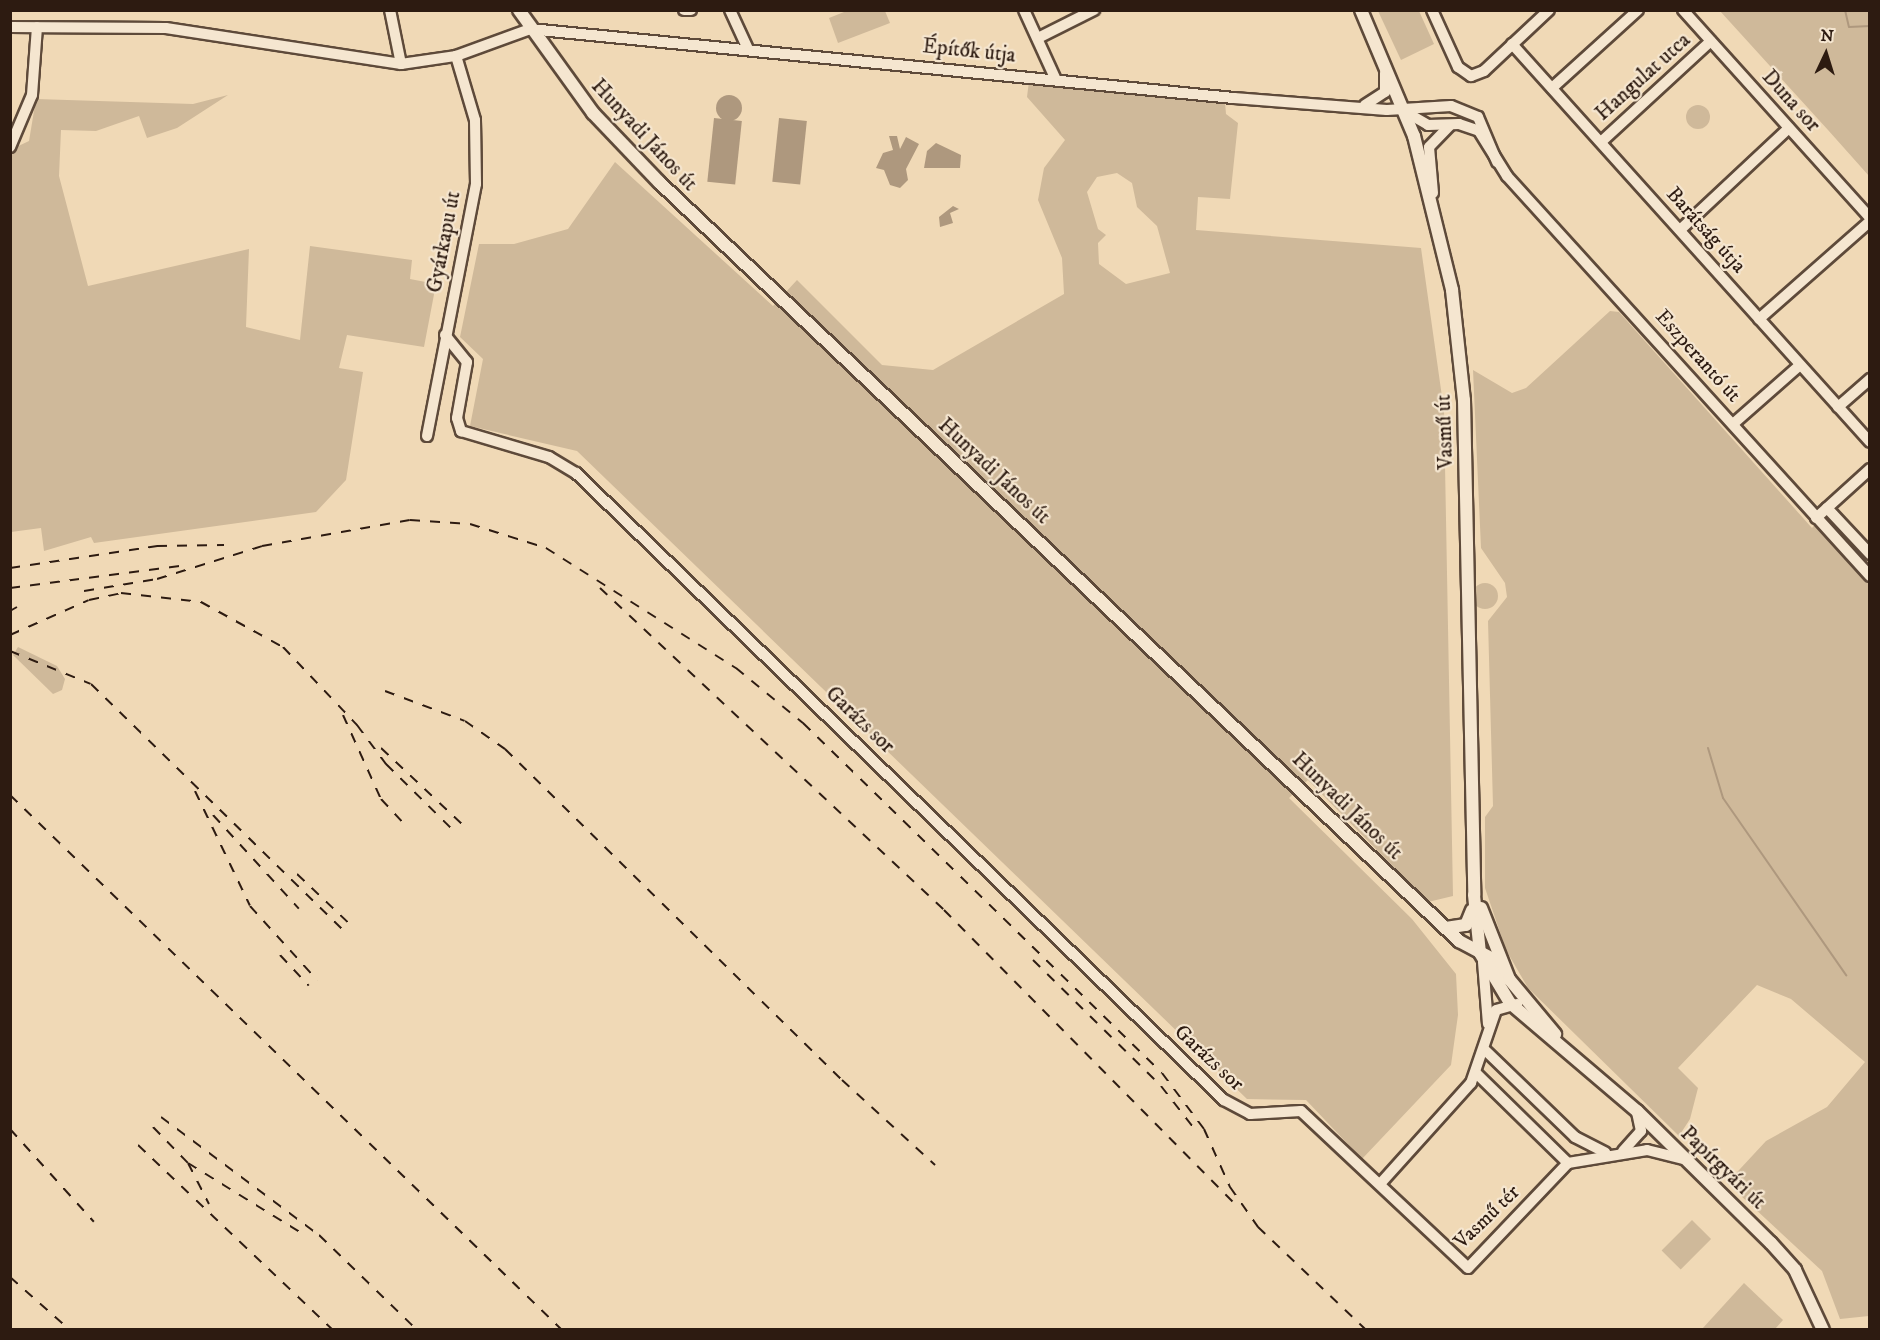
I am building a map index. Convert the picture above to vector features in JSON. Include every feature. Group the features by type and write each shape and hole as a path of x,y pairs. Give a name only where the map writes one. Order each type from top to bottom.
{"street":[{"path":"390,10 401,64"},
{"name":"Hunyadi János út","path":"519,10 530,29 593,113 644,168 1446,928 1480,953"},
{"path":"684,10 691,10"},
{"path":"730,10 748,49"},
{"path":"1024,10 1056,80"},
{"path":"1038,38 1094,10"},
{"name":"Vasmű út","path":"1361,10 1404,111 1434,208 1452,290 1464,400 1474,869"},
{"path":"1432,10 1458,67 1471,76 1512,44 1549,10"},
{"path":"1552,88 1638,10"},
{"name":"Duna sor","path":"1683,10 1869,220"},
{"path":"10,27 177,29 401,64 456,56 530,29"},
{"path":"10,147 32,94 37,27"},
{"name":"Építők útja","path":"530,29 1404,111"},
{"name":"Hangulat utca","path":"1601,142 1711,41"},
{"name":"Barátság útja","path":"1512,44 1869,442"},
{"name":"Gyárkapu út","path":"427,436 477,155 475,120 456,56"},
{"path":"1353,107 1381,98 1386,86 1383,64"},
{"name":"Eszperantó út","path":"1404,111 1463,108 1487,129 1497,162"},
{"name":"Eszperantó út","path":"1404,111 1416,122 1479,131 1497,162 1869,576"},
{"path":"1434,208 1429,147 1450,126"},
{"path":"1680,230 1789,128"},
{"path":"1759,319 1869,220"},
{"name":"Garázs sor","path":"445,335 467,362 457,418 461,431 472,439 549,457 576,473 1224,1100 1250,1114 1301,1111"},
{"path":"1733,424 1800,365"},
{"path":"1838,407 1869,379"},
{"path":"1815,518 1869,469"},
{"path":"1827,508 1869,554"},
{"path":"1474,869 1474,895 1488,1033"},
{"path":"1474,869 1482,917 1509,979"},
{"path":"1446,928 1466,925 1474,895"},
{"path":"1480,953 1509,979 1572,1053"},
{"path":"1480,953 1510,1004 1572,1053"},
{"path":"1510,1004 1545,1023"},
{"path":"1380,1184 1455,1105 1476,1073 1485,1051 1496,1010 1510,1004"},
{"path":"1485,1051 1575,1137 1608,1152"},
{"name":"Papírgyári út","path":"1572,1053 1689,1162 1795,1270 1822,1329"},
{"path":"1476,1073 1568,1163 1608,1152 1658,1150 1689,1162"},
{"name":"Vasmű tér","path":"1301,1111 1468,1268 1568,1163"},
{"path":"1623,1151 1641,1131 1637,1112"}],"shaded area":[{"path":"849,10 885,11 890,23 838,43 829,18"},
{"path":"1378,11 1419,11 1434,44 1401,60"},
{"path":"1720,11 1869,11 1869,176 1828,130"},
{"path":"1029,81 1225,102 1226,114 1238,123 1230,199 1198,197 1196,230 1421,248 1444,411 1453,896 1428,902 1308,780 1289,798 1412,919 1456,974 1458,1015 1451,1065 1362,1159 1306,1100 1247,1099 577,451 470,426 483,359 460,337 479,244 514,244 568,229 615,162 773,306 797,280 882,365 933,370 1064,294 1062,258 1038,200 1044,168 1065,140 1027,97","holes":["1117,173 1132,183 1137,207 1157,226 1170,273 1126,284 1099,264 1098,243 1106,235 1098,229 1087,192 1097,177"]},
{"path":"228,95 177,128 147,138 139,116 96,131 61,130 59,176 88,286 249,249 246,327 300,340 310,246 412,260 410,279 436,284 424,347 347,335 339,368 363,372 346,480 316,512 94,543 91,537 44,551 41,528 11,532 10,150 29,141 36,99 193,104"},
{"path":"729,95 738,99 742,108 738,117 729,121 720,117 716,108 720,99"},
{"path":"1698,105 1707,108 1710,117 1707,126 1698,129 1689,126 1686,117 1689,108"},
{"path":"714,118 742,121 735,185 707,182"},
{"path":"779,118 807,121 800,185 772,182"},
{"path":"889,136 897,136 900,149 906,137 919,144 906,169 908,180 900,188 890,185 884,170 876,168 883,153 893,150"},
{"path":"936,143 961,155 960,168 924,168 927,151"},
{"path":"953,206 959,209 950,213 953,223 940,227 939,217"},
{"path":"1610,311 1619,312 1812,528 1829,508 1869,548 1869,1316 1840,1319 1822,1271 1727,1183 1766,1141 1827,1107 1865,1062 1791,999 1757,985 1678,1068 1698,1088 1690,1119 1679,1136 1528,988 1506,950 1485,888 1485,817 1493,806 1488,621 1507,597 1505,583 1481,548 1473,370 1512,393 1526,388"},
{"path":"1485,583 1494,587 1498,596 1494,605 1485,609 1476,605 1472,596 1476,587"},
{"path":"18,647 57,666 65,679 62,690 53,694 13,655"},
{"path":"1692,1220 1711,1239 1681,1269 1662,1250"},
{"path":"1744,1283 1783,1320 1775,1329 1702,1329"}],"waterway":[{"path":"1845,10 1849,27 1870,26"},
{"path":"1708,748 1723,798 1846,975"}],"railway":[{"path":"84,591 157,579 262,546 410,520 470,524 546,548 736,668 803,723 1162,1073 1204,1129 1230,1187 1258,1227 1366,1330"},
{"path":"10,568 157,546 224,545"},
{"path":"10,588 180,566"},
{"path":"600,588 944,910 1235,1204"},
{"path":"10,635 89,600 121,593 201,602 283,647 357,725 386,764 455,832"},
{"path":"10,611 17,607"},
{"path":"10,651 91,684 348,935"},
{"path":"385,691 465,721 505,749 842,1080 935,1165"},
{"path":"343,715 381,799 406,826"},
{"path":"381,748 462,824"},
{"path":"195,791 250,906 317,980"},
{"path":"10,795 562,1330"},
{"path":"213,815 299,909"},
{"path":"297,874 354,928"},
{"path":"280,955 309,986"},
{"path":"1033,960 1161,1086 1196,1131"},
{"path":"161,1117 319,1235 417,1330"},
{"path":"153,1127 188,1163 209,1204"},
{"path":"10,1129 94,1222"},
{"path":"138,1145 333,1330"},
{"path":"188,1163 303,1234"},
{"path":"10,1277 70,1330"}]}
